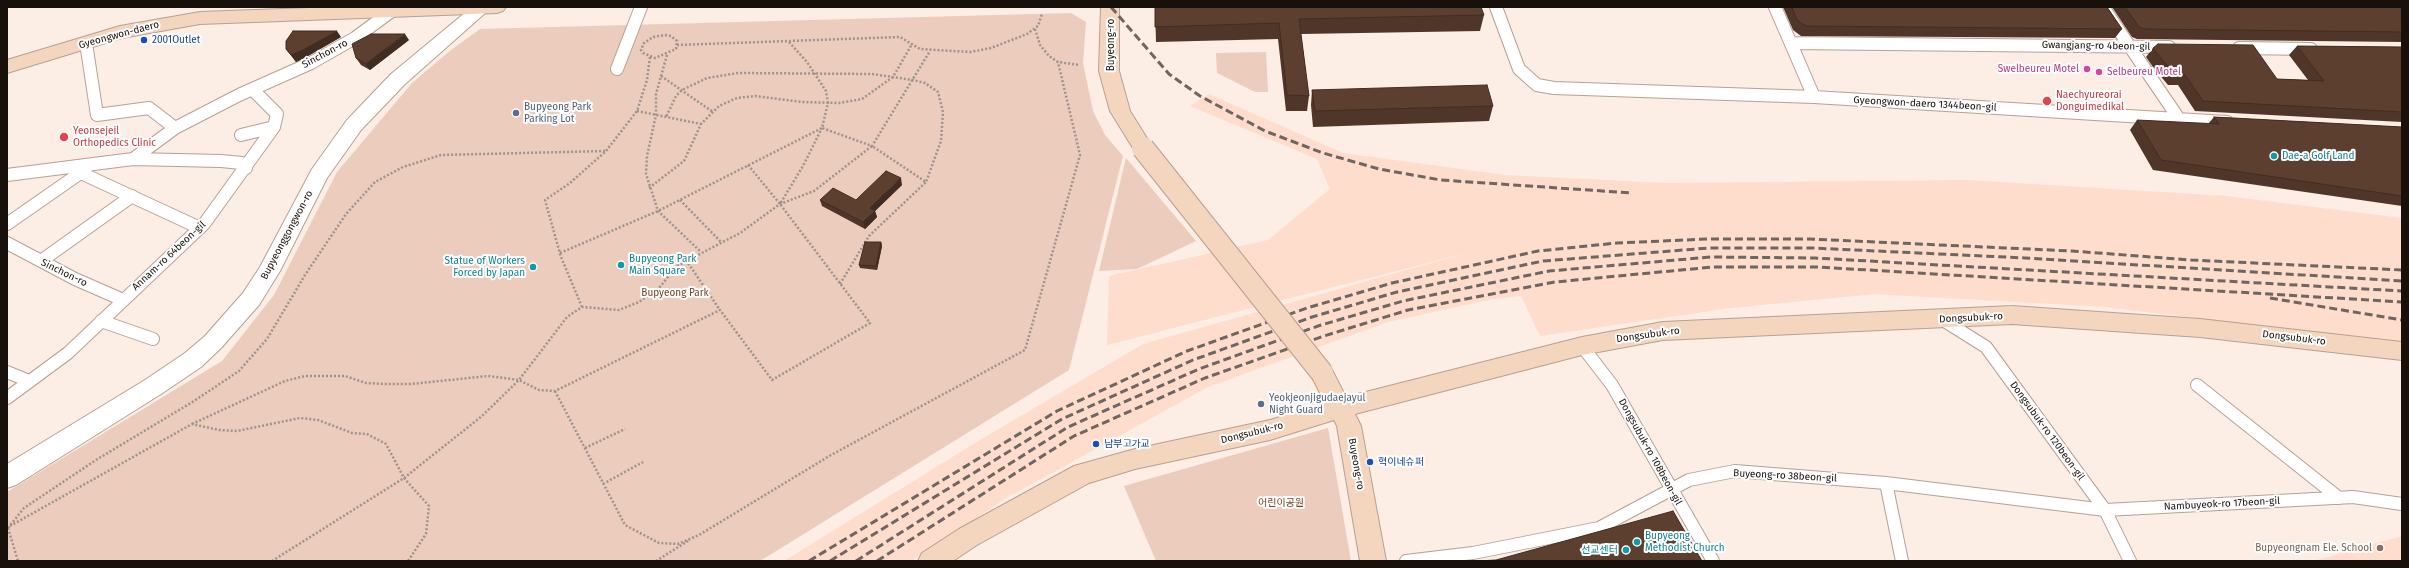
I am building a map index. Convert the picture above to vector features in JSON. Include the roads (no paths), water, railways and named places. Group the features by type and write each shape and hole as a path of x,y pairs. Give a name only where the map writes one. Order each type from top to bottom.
{"street":[{"name":"Bupyeonggongwon-ro","path":"7,476 153,387 193,360 214,342 251,299 269,271 319,174 354,125 398,79 484,7"},
{"name":"Gyeongwon-daero","path":"7,67 120,32 200,18 497,7"},
{"name":"Buyeong-ro","path":"1110,7 1109,70 1120,111 1143,148 1322,373 1341,408 1349,426 1373,561"},
{"name":"Dongsubuk-ro","path":"931,561 968,537 1083,474 1135,459 1270,430 1341,408 1582,346 1663,331 1943,320 2012,315 2200,328 2402,351"}],"lane":[{"path":"617,69 641,7"},
{"name":"Gyeongwon-daero 1344beon-gil","path":"1496,7 1519,69 1537,85 1554,88 1814,97 2235,122"},
{"path":"1775,7 1814,97"},
{"path":"2103,7 2132,47 2179,119"},
{"name":"Sinchon-ro","path":"133,159 175,128 252,89 310,63 349,42 393,10"},
{"path":"86,43 97,114 149,108 175,128"},
{"name":"Gwangjang-ro 4beon-gil","path":"1791,43 2179,47"},
{"path":"2227,48 2322,49"},
{"path":"241,135 274,127 278,114 252,89"},
{"name":"Annam-ro 64beon-gil","path":"7,398 68,353 200,228 246,168 274,127"},
{"path":"7,175 133,159 221,161 242,163 246,168"},
{"path":"7,224 92,165"},
{"path":"81,173 200,228"},
{"path":"41,261 132,196"},
{"name":"Sinchon-ro","path":"7,243 123,300"},
{"name":"Dongsubuk-ro 120beon-gil","path":"1943,320 1986,347 2105,510 2130,561"},
{"path":"101,321 153,339"},
{"name":"Dongsubuk-ro 108beon-gil","path":"1582,346 1612,385 1713,561"},
{"path":"7,372 29,381"},
{"path":"2197,385 2339,498"},
{"name":"Buyeong-ro 38beon-gil","path":"1406,561 1472,553 1599,528 1689,480 1735,471 1886,483 2105,510"},
{"path":"1886,483 1902,561"},
{"name":"Nambuyeok-ro 17beon-gil","path":"2105,510 2353,497 2402,504"}],"railway":[{"path":"1111,7 1169,74 1200,96 1265,131 1323,153 1379,169 1441,180 1632,193"},
{"path":"809,561 1057,411 1187,351 1307,308 1392,283 1538,251 1617,243 1707,239 1810,239 2072,251 2191,260 2402,270"},
{"path":"830,561 1062,419 1193,360 1312,317 1397,292 1543,261 1709,248 1813,248 2025,258 2402,281"},
{"path":"856,561 1068,427 1199,369 1318,326 1403,301 1549,271 1711,257 1815,258 2402,291"},
{"path":"877,561 1074,436 1205,378 1324,336 1408,310 1555,282 1713,267 1818,267 2402,302"},
{"path":"2270,298 2402,320"}],"place":[{"name":"2001Outlet","path":"144,40"},
{"name":"Swelbeureu Motel","path":"2087,69"},
{"name":"Selbeureu Motel","path":"2099,72"},
{"name":"Naechyureorai Donguimedikal","path":"2047,101"},
{"name":"Bupyeong Park Parking Lot","path":"516,113"},
{"name":"Yeonsejeil Orthopedics Clinic","path":"64,137"},
{"name":"Dae-a Golf Land","path":"2274,156"},
{"name":"Bupyeong Park Main Square","path":"621,265"},
{"name":"Statue of Workers Forced by Japan","path":"533,267"},
{"name":"Yeokjeonjigudaejayul Night Guard","path":"1261,404"},
{"name":"남부고가교","path":"1096,444"},
{"name":"혁이네슈퍼","path":"1370,462"},
{"name":"Bupyeong Methodist Church","path":"1637,542"},
{"name":"Bupyeongnam Ele. School","path":"2380,548"},
{"name":"선교센터","path":"1626,550"}],"park label":[{"name":"Bupyeong Park","path":"675,293"},
{"name":"어린이공원","path":"1281,503"}]}
